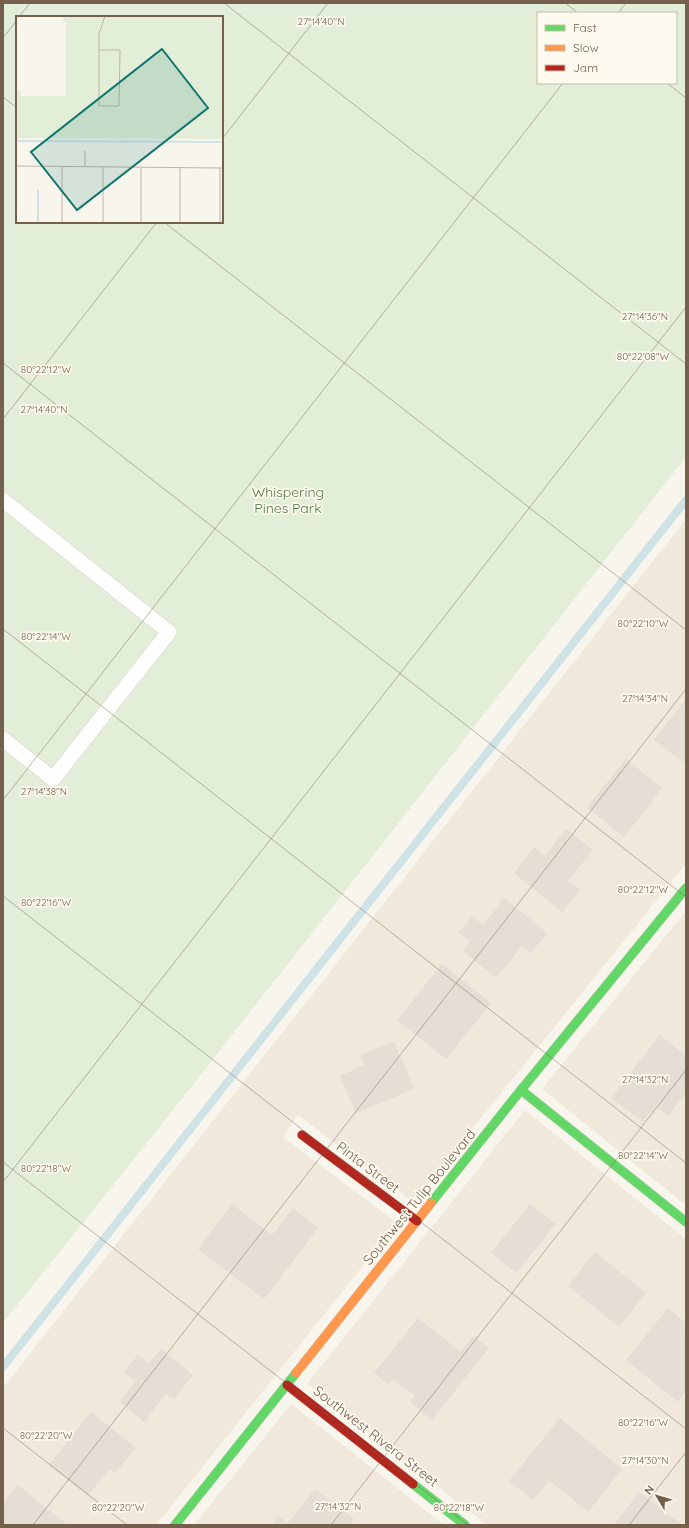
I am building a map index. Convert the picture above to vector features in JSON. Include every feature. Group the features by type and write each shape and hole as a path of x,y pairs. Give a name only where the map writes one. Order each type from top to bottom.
{"street":[{"name":"Southwest Tulip Boulevard","path":"176,1525 417,1221 686,888"},
{"path":"522,1090 686,1222"},
{"name":"Pinta Street","path":"302,1135 417,1221"},
{"name":"Southwest Rivera Street","path":"287,1385 466,1525"}],"lane":[{"path":"3,500 170,632 53,779 3,739"}],"shaded area":[{"path":"686,519 686,864 413,1202 298,1115 283,1137 397,1223 156,1525 3,1525 3,1388"},
{"path":"686,911 686,1205 542,1089"},
{"path":"525,1110 686,1239 686,1525 487,1525 307,1384"},
{"path":"291,1404 444,1525 194,1525"}],"green space":[{"name":"Whispering Pines Park","path":"3,3 686,3 686,457 151,1138 3,1323"}],"building":[{"path":"686,699 686,759 683,762 654,740"},
{"path":"626,759 662,788 624,837 587,807"},
{"path":"566,829 593,850 568,881 580,890 562,912 514,873 534,847 545,856"},
{"path":"504,898 547,933 531,953 522,946 496,978 463,951 470,941 459,932 472,916 483,925"},
{"path":"442,964 491,1003 446,1059 397,1020"},
{"path":"660,1035 686,1056 686,1093 668,1116 656,1107 643,1122 611,1098"},
{"path":"394,1041 414,1089 356,1113 340,1076 364,1065 360,1055"},
{"path":"232,1204 272,1235 293,1208 318,1228 264,1299 198,1249"},
{"path":"530,1204 556,1224 516,1273 491,1253"},
{"path":"595,1252 646,1293 619,1327 568,1286"},
{"path":"668,1308 686,1323 686,1330 684,1333 686,1335 686,1391 678,1402 626,1360"},
{"path":"418,1318 461,1352 473,1336 489,1348 432,1420 410,1402 415,1396 393,1379 388,1384 374,1373"},
{"path":"161,1349 193,1375 174,1399 166,1394 144,1422 120,1402 136,1381 124,1372 138,1355 149,1363"},
{"path":"91,1412 136,1448 115,1473 109,1469 88,1496 49,1465"},
{"path":"560,1418 622,1469 588,1512 549,1480 533,1500 509,1481"},
{"path":"18,1485 68,1525 3,1525 3,1504"},
{"path":"315,1489 354,1519 350,1525 272,1525 278,1516 288,1523"},
{"path":"639,1492 683,1525 614,1525"}],"waterway":[{"path":"3,1367 686,500"}],"traffic: fast":[{"path":"431,1203 686,888"},
{"path":"521,1090 686,1222"},
{"path":"175,1525 296,1373"},
{"path":"413,1484 465,1525"}],"traffic: slow":[{"path":"296,1373 431,1203"}],"traffic: jam":[{"path":"302,1135 417,1221"},
{"path":"287,1385 413,1484"}]}
